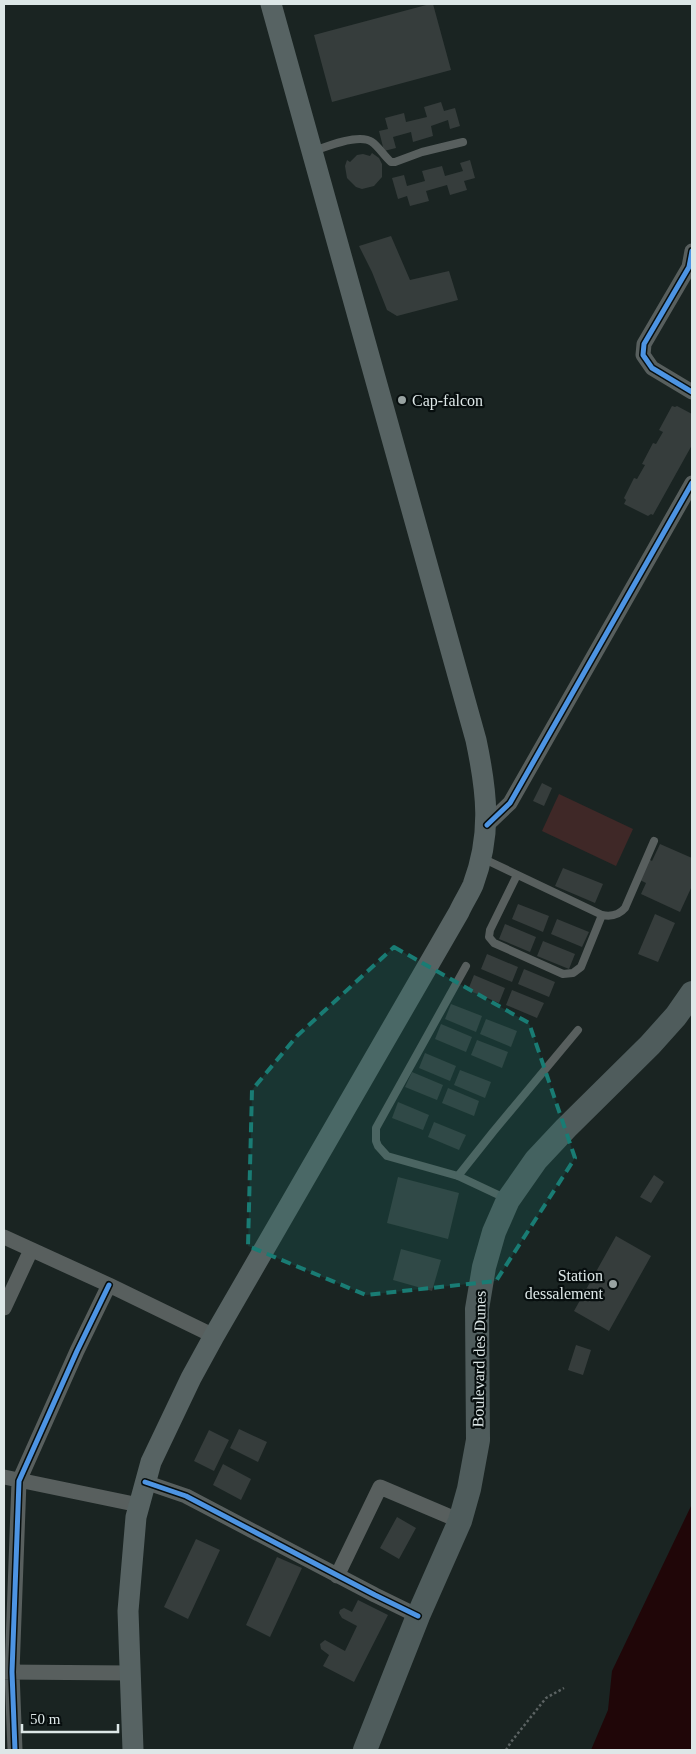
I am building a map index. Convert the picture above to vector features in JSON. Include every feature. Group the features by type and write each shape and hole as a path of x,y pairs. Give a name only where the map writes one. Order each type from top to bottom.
{"main road":[{"path":"133,1750 128,1611 136,1517 151,1462 191,1378 214,1336 473,886 487,826 483,770 476,740 271,4"},
{"name":"Boulevard des Dunes","path":"365,1750 418,1616 460,1521 469,1489 478,1440 477,1309 484,1267 494,1232 508,1200 536,1160 650,1045 676,1016 692,993"}],"street":[{"path":"692,251 689,267 644,344 643,355 652,368 692,392"},
{"path":"487,826 510,803 692,483"},
{"path":"4,1237 214,1336"},
{"path":"4,1308 32,1250"},
{"path":"15,1750 8,1672 19,1481 77,1350 109,1285"},
{"path":"4,1477 139,1505"},
{"path":"145,1482 186,1496 337,1576 418,1616"},
{"path":"337,1576 380,1487 460,1521"},
{"path":"8,1672 131,1673"}],"lane":[{"path":"312,152 360,138 371,141 391,162 395,162 422,152 464,142"},
{"path":"481,857 602,915 614,916 625,908 654,841"},
{"path":"517,875 490,930 489,937 494,943 563,974 568,974 577,971 580,967 602,915"},
{"path":"466,966 376,1128 375,1134 378,1146 387,1156 458,1176 508,1200"},
{"path":"458,1176 578,1030"}],"path":[{"path":"506,1750 546,1698 564,1688"}],"highlighted area":[{"path":"394,947 529,1023 575,1158 496,1281 366,1295 248,1246 252,1090 297,1036"}],"shaded area":[{"path":"559,794 633,829 616,866 542,831"},
{"path":"692,1504 692,1750 591,1750 608,1710 612,1671"}],"building":[{"path":"433,4 451,70 332,102 314,35"},
{"path":"441,102 444,111 455,108 460,126 450,129 448,120 431,126 433,136 413,142 411,132 393,137 396,148 384,151 379,131 388,129 385,118 404,113 406,122 427,117 424,107"},
{"path":"372,153 379,158 382,164 382,177 374,186 362,189 356,187 347,178 345,166 347,160 350,162 357,155 370,156"},
{"path":"470,160 475,178 464,181 467,190 450,195 447,185 426,191 429,201 410,206 407,196 398,199 392,178 404,175 407,186 425,181 422,171 442,166 445,176 463,171 460,163"},
{"path":"391,236 410,280 449,271 458,300 397,316 387,310 359,246"},
{"path":"672,406 677,406 692,414 692,445 653,515 648,516 624,504 626,500 624,498 634,478 637,479 645,465 642,464 653,443 656,444 663,432 659,430"},
{"path":"542,783 552,788 544,806 533,801"},
{"path":"660,844 692,858 692,886 680,912 641,894 646,883 638,879 647,858 652,861"},
{"path":"563,868 603,884 595,903 555,886"},
{"path":"518,904 549,916 543,932 512,919"},
{"path":"655,914 675,923 658,962 638,954"},
{"path":"557,919 589,932 582,947 551,934"},
{"path":"505,924 536,937 530,952 499,939"},
{"path":"543,941 575,954 569,969 537,956"},
{"path":"487,954 518,967 512,982 481,969"},
{"path":"524,969 555,982 549,997 518,984"},
{"path":"474,975 505,988 499,1003 468,990"},
{"path":"512,990 544,1003 537,1018 506,1005"},
{"path":"451,1004 482,1016 476,1032 445,1019"},
{"path":"486,1019 517,1031 511,1047 480,1034"},
{"path":"441,1024 472,1037 466,1052 435,1039"},
{"path":"477,1040 508,1052 502,1068 471,1055"},
{"path":"425,1053 456,1066 450,1081 419,1068"},
{"path":"460,1070 491,1082 485,1098 454,1085"},
{"path":"412,1072 443,1085 437,1100 405,1087"},
{"path":"448,1088 479,1101 474,1116 442,1103"},
{"path":"398,1102 429,1115 423,1130 392,1118"},
{"path":"434,1122 466,1135 459,1150 428,1137"},
{"path":"654,1175 664,1182 651,1203 640,1197"},
{"path":"398,1177 459,1193 448,1239 387,1223"},
{"name":"Station dessalement","path":"616,1236 651,1256 609,1331 574,1311"},
{"path":"401,1249 441,1260 432,1291 393,1280"},
{"path":"576,1345 591,1350 583,1375 568,1370"},
{"path":"239,1429 267,1442 258,1462 230,1448"},
{"path":"209,1430 229,1440 214,1471 194,1461"},
{"path":"223,1464 251,1479 241,1500 213,1485"},
{"path":"397,1517 416,1528 399,1559 380,1548"},
{"path":"196,1539 220,1550 188,1619 164,1607"},
{"path":"277,1557 302,1568 270,1637 246,1625"},
{"path":"358,1600 388,1615 354,1682 323,1666 329,1655 321,1649 320,1644 325,1640 345,1651 357,1626 342,1618 339,1613 344,1608 352,1612"}],"cycle path":[{"path":"692,251 689,267 644,344 643,355 652,368 692,392"},
{"path":"487,825 510,803 692,483"},
{"path":"15,1750 12,1672 19,1481 77,1351 109,1285"},
{"path":"145,1482 186,1496 418,1616"}],"place":[{"name":"Cap-falcon","path":"402,400"},
{"name":"Station dessalement","path":"613,1284"}]}
